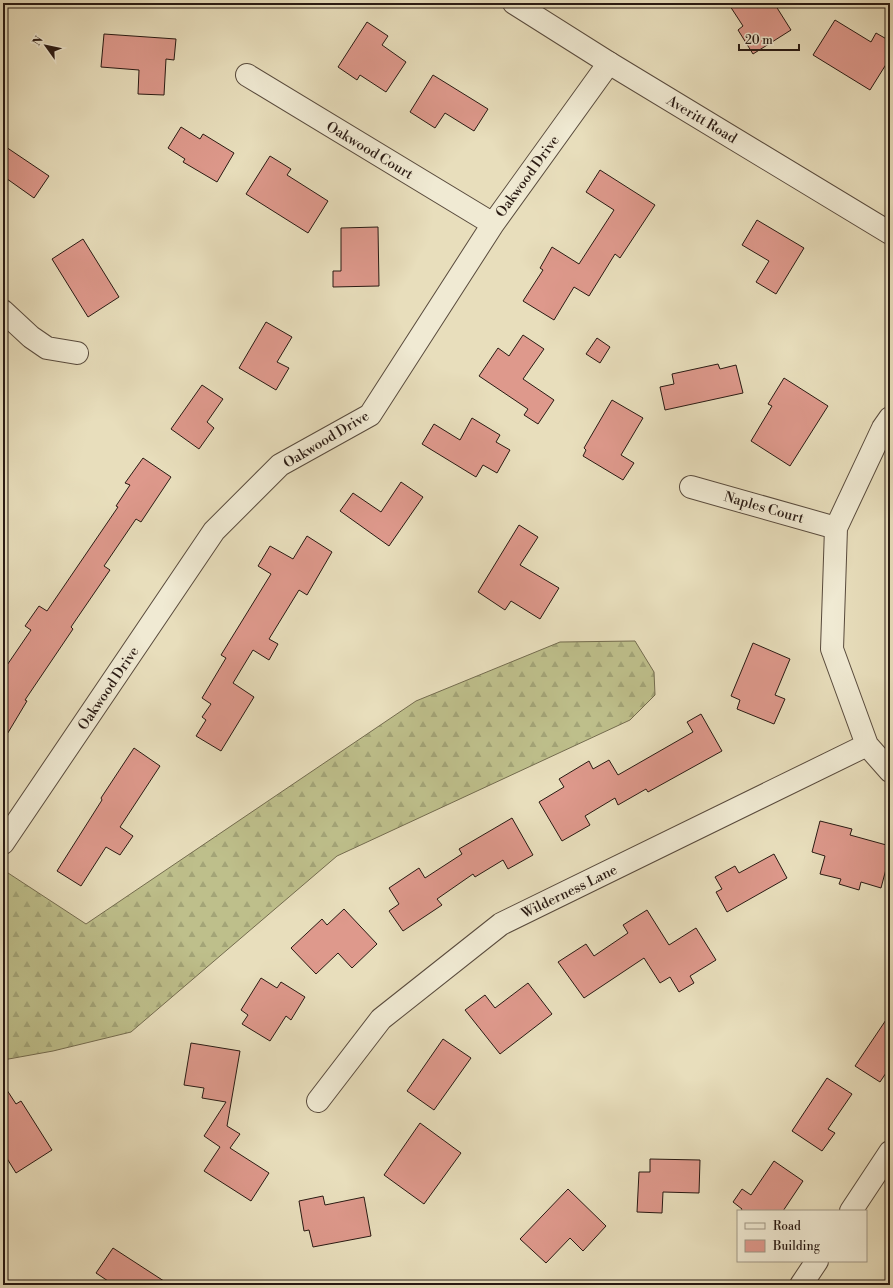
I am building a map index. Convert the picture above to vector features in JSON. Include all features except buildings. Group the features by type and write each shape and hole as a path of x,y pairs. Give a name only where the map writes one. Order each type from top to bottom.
{"street":[{"name":"Averitt Road","path":"514,3 890,233"},
{"name":"Oakwood Drive","path":"3,844 214,530 280,465 370,415 493,224 610,63"},
{"name":"Oakwood Court","path":"247,75 493,224"},
{"path":"3,311 30,337 47,348 77,353"},
{"path":"890,418 883,428 836,528 832,649 867,745 890,771"},
{"name":"Naples Court","path":"691,487 836,528"},
{"name":"Wilderness Lane","path":"318,1101 381,1019 501,924 867,745"},
{"path":"851,1210 890,1152"},
{"path":"801,1285 816,1262"}],"green space":[{"path":"635,641 654,672 655,695 630,720 337,856 131,1032 53,1051 3,1060 3,875 5,871 86,924 416,701 560,642"}]}
